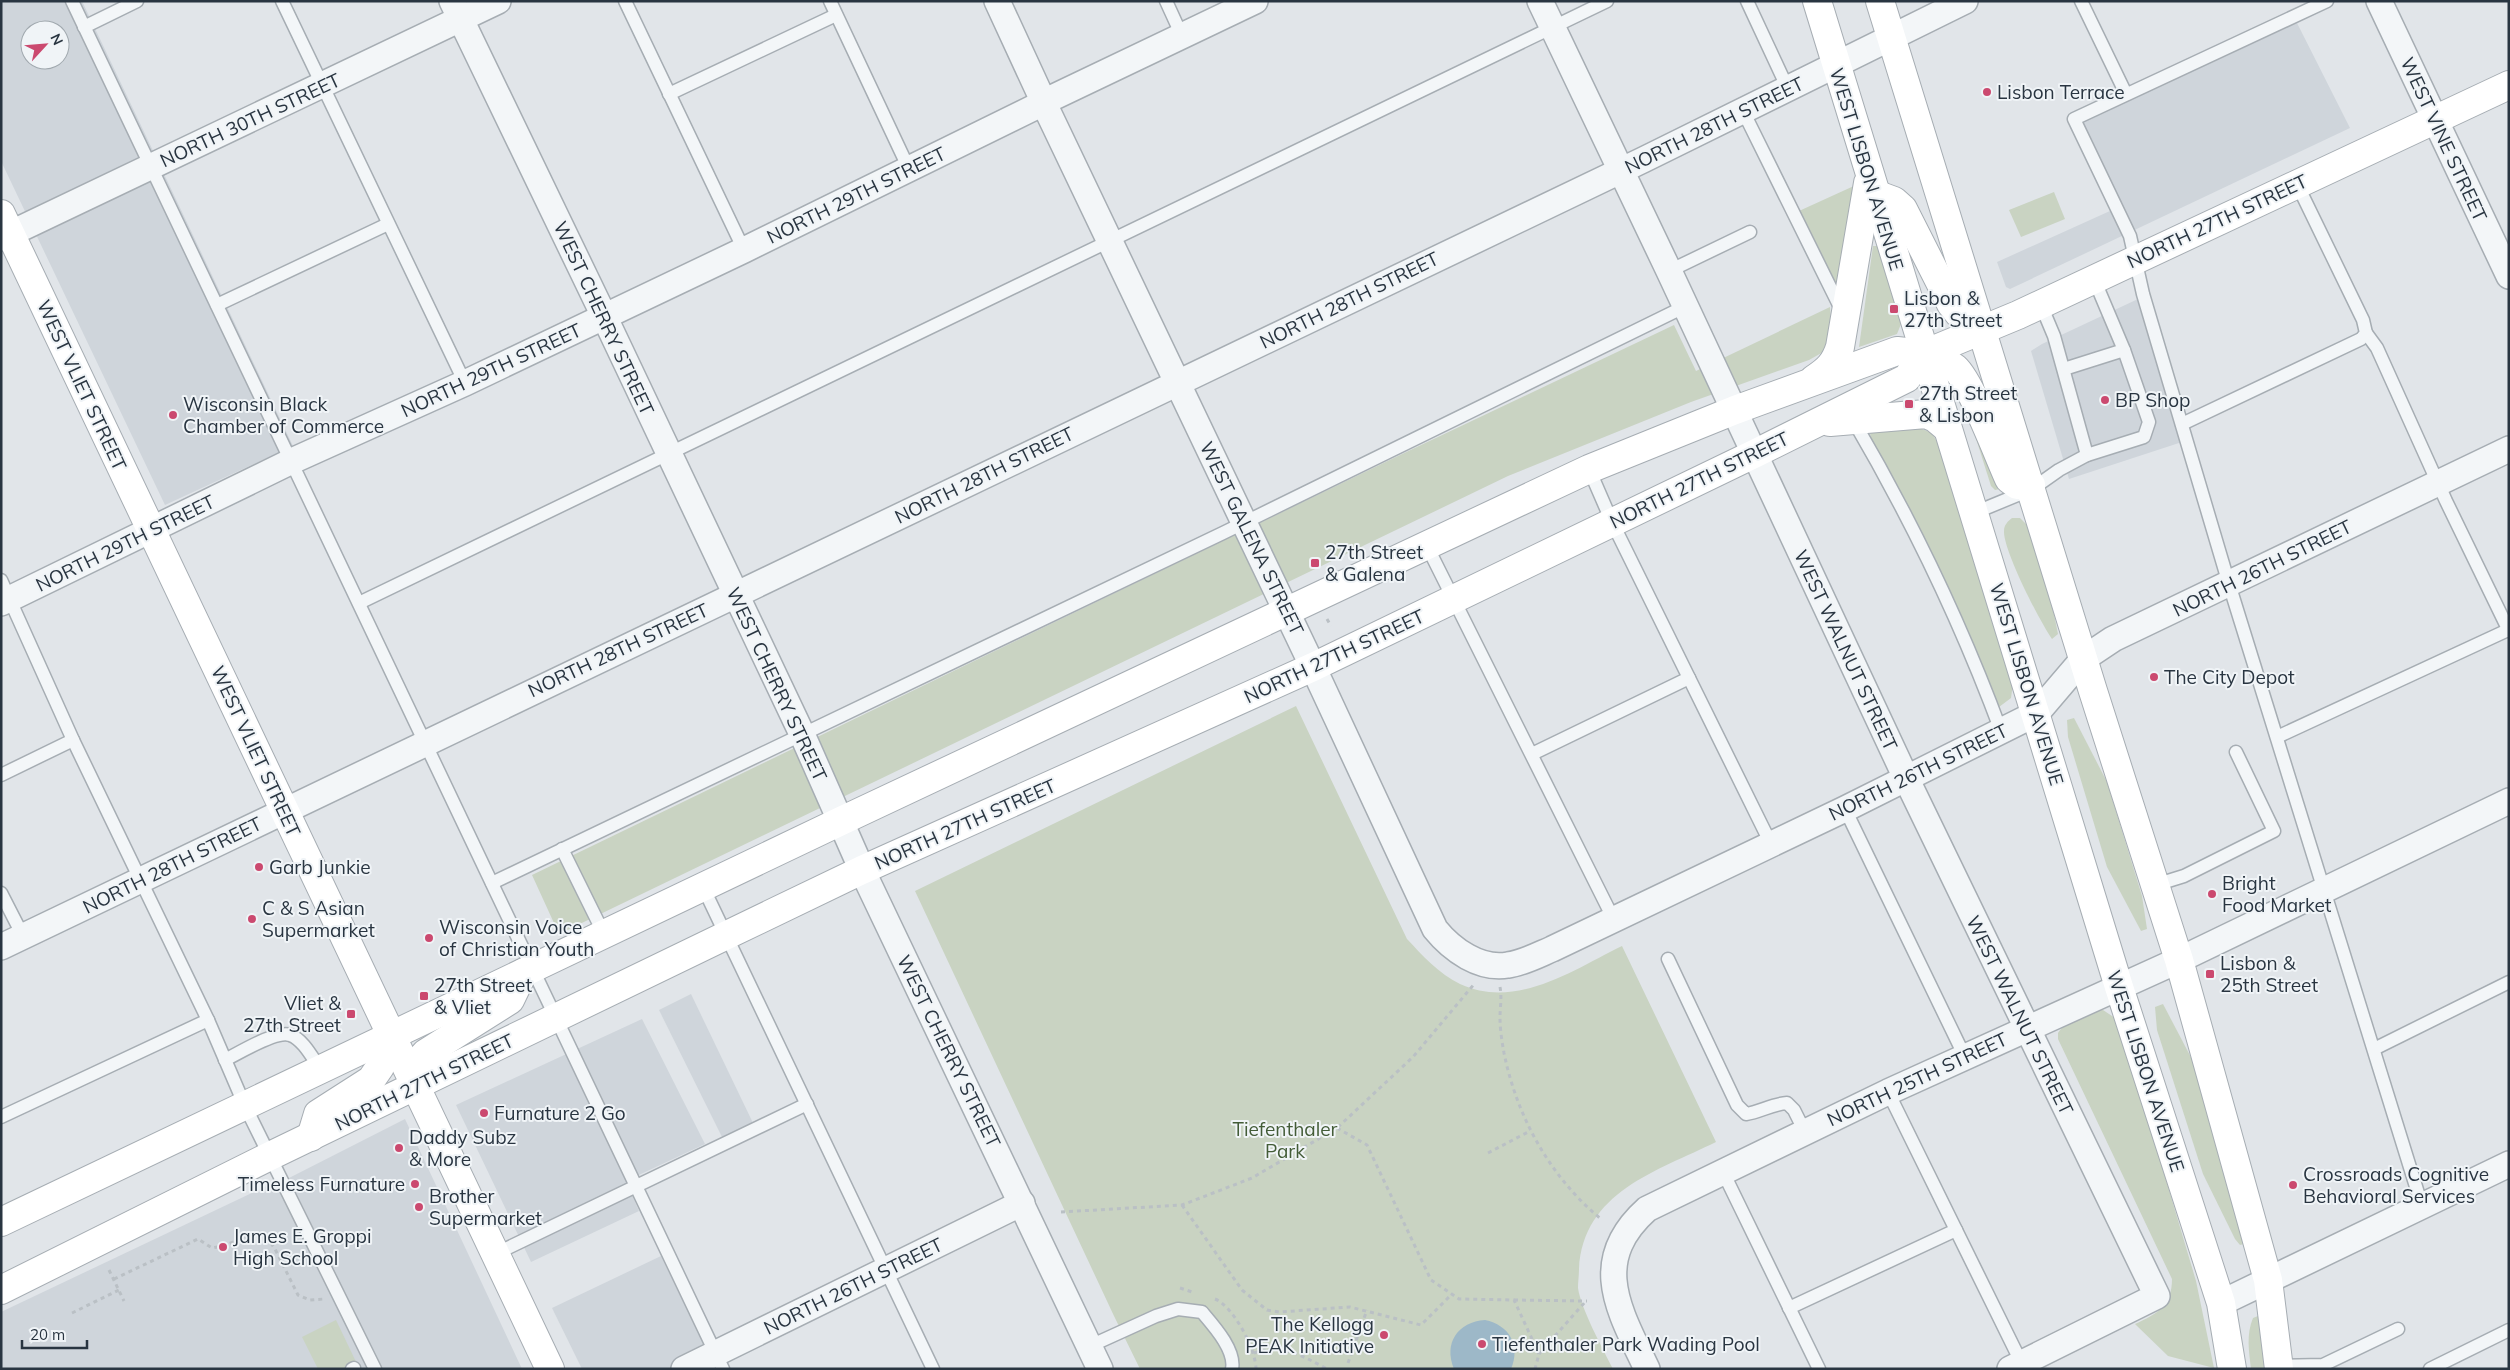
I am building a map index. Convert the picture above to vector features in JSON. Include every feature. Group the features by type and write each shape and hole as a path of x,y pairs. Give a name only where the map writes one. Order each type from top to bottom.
{"main road":[{"name":"WEST LISBON AVENUE","path":"1817,1 1835,66 2037,713 2119,987 2220,1302 2232,1369"},
{"path":"1880,1 2083,659 2179,960 2268,1280 2279,1367"},
{"name":"NORTH 27TH STREET","path":"1,1222 841,821 1589,469 1734,410 1805,386 1897,351 1924,354 1983,330 2041,305 2509,85"},
{"path":"1805,386 1828,369 1836,360 1872,185 1903,209 1951,304 1959,314 1983,330"},
{"name":"WEST VLIET STREET","path":"4,229 151,531 550,1369"},
{"path":"1924,354 1943,361 1956,369 1971,394 2009,479 2017,485 2031,487"},
{"name":"NORTH 27TH STREET","path":"1,1290 270,1156 862,870 1313,667 1754,454 1906,378 1924,354"},
{"path":"1816,423 1926,414 1935,418 1947,428"},
{"path":"415,1087 416,1065 426,1053 510,1000 528,971"},
{"path":"311,1137 318,1114 371,1080 380,1067 391,1037"}],"street":[{"name":"NORTH 30TH STREET","path":"4,229 151,167 322,85 457,10 498,1"},
{"name":"WEST GALENA STREET","path":"997,1 1109,242 1287,612 1435,929 1457,950 1475,960 1492,965"},
{"name":"NORTH 29TH STREET","path":"4,594 151,531 292,462 465,383 744,250 1255,1"},
{"name":"WEST WALNUT STREET","path":"1540,1 1686,306 1906,778 2156,1296 2018,1367"},
{"name":"NORTH 28TH STREET","path":"12,942 1621,170 1892,39 1965,1"},
{"name":"WEST VINE STREET","path":"2379,1 2509,276"},
{"name":"WEST CHERRY STREET","path":"457,10 802,734 862,870 1100,1369"},
{"name":"NORTH 26TH STREET","path":"1492,965 1507,966 1522,962 1614,920 1845,809 2037,713 2083,659 2113,639 2509,448"},
{"name":"NORTH 25TH STREET","path":"1647,1369 1617,1305 1613,1272 1618,1253 1628,1230 1648,1209 1888,1092 2179,960 2509,801"},
{"path":"2220,1302 2509,1164"},
{"name":"NORTH 26TH STREET","path":"684,1369 720,1361 886,1269 1022,1203"}],"lane":[{"path":"72,1 424,743 492,882 528,971 555,1017 720,1361"},
{"path":"84,27 137,1"},
{"path":"282,1 465,383"},
{"path":"625,1 744,250"},
{"path":"830,1 909,169"},
{"path":"1166,1 1182,36"},
{"path":"359,604 668,453 1607,1"},
{"path":"1747,1 1788,89"},
{"path":"2081,1 2126,94"},
{"path":"2327,1 2074,119 2130,236 2135,260 2229,584 2422,1206"},
{"path":"669,94 836,14"},
{"path":"1743,111 1846,318"},
{"path":"2277,737 2508,630 2297,184"},
{"path":"217,306 388,224"},
{"path":"1669,270 1750,232"},
{"path":"1974,513 2031,487 2087,455 2144,436 2149,422 2124,350 2094,279"},
{"path":"2041,305 2064,369 2087,455"},
{"path":"492,882 1244,523 1686,306"},
{"path":"2182,424 2361,339 2366,333"},
{"path":"2064,369 2124,350"},
{"path":"1853,420 1885,474 1942,586 2001,731"},
{"path":"1589,469 1612,522 1771,844"},
{"path":"1428,546 1614,920"},
{"path":"4,594 208,1020 245,1106 374,1369"},
{"path":"1532,754 1689,678"},
{"path":"1,775 74,740"},
{"path":"2155,885 2184,876 2274,831 2236,752"},
{"path":"1845,809 1965,1057"},
{"path":"562,849 604,934"},
{"path":"703,887 933,1369"},
{"path":"1,893 12,942"},
{"path":"1668,959 1737,1105 1746,1114 1758,1112 1777,1103 1787,1103 1794,1110 1805,1132"},
{"path":"2374,1049 2509,982"},
{"path":"1,1117 208,1020"},
{"path":"225,1060 278,1035 290,1035 302,1044 321,1070"},
{"path":"1888,1092 1956,1230 2018,1367"},
{"path":"495,1254 635,1185 807,1104"},
{"path":"1723,1172 1819,1369"},
{"path":"1789,1308 1956,1230"},
{"path":"1090,1346 1156,1316 1178,1309 1202,1312 1222,1336 1233,1364 1232,1369"},
{"path":"2279,1367 2323,1365 2398,1329"},
{"path":"2430,1369 2509,1330"}],"path":[{"path":"1327,619 1330,626"},
{"path":"1061,1212 1182,1206 1252,1178 1337,1128 1412,1057 1492,965"},
{"path":"1492,965 1500,990 1500,1021 1504,1053 1518,1103 1530,1131 1577,1199 1601,1219"},
{"path":"1337,1128 1367,1145 1431,1280 1459,1299 1587,1301 1539,1354 1535,1369"},
{"path":"1488,1153 1530,1131"},
{"path":"1182,1206 1242,1290 1267,1310 1279,1312 1350,1307 1421,1325 1452,1294"},
{"path":"114,1279 198,1239 212,1248 232,1244 254,1234 264,1233 275,1249 298,1295 310,1300 328,1300"},
{"path":"109,1270 124,1301"},
{"path":"72,1313 119,1290"},
{"path":"1514,1300 1539,1354"},
{"path":"1348,1363 1367,1310"},
{"path":"1254,1353 1279,1348 1294,1352 1327,1369"}],"shaded area":[{"path":"1,1 82,1 293,446 165,505 1,161"},
{"path":"2297,23 2350,128 2010,289 2006,287 1997,262 2121,206 2081,123"},
{"path":"2138,299 2182,442 2069,479 2031,351"},
{"path":"691,994 753,1123 722,1137 659,1010"},
{"path":"642,1019 705,1144 626,1181 639,1211 531,1262 456,1105"},
{"path":"405,1119 522,1369 382,1369 289,1178"},
{"name":"James E. Groppi High School","path":"275,1182 368,1369 1,1369 1,1312"},
{"path":"661,1256 716,1369 582,1369 552,1308"}],"green space":[{"path":"1856,185 1843,295 1835,287 1799,211"},
{"path":"2054,192 2065,219 2021,237 2009,210"},
{"path":"1873,246 1877,246 1901,324 1897,334 1859,347"},
{"path":"1830,307 1831,320 1825,351 1809,360 1691,402 1508,476 559,934 532,875 1400,455 1674,325 1696,371"},
{"path":"1968,413 2000,489 1995,490 1991,486"},
{"path":"1917,427 1932,433 1940,447 2013,683 2011,698 1999,707 1945,584 1872,444 1870,433"},
{"path":"2012,518 2020,518 2028,526 2054,614 2058,634 2052,639 2039,618 2009,554 2004,531 2006,523"},
{"name":"Tiefenthaler Park","path":"1296,706 1407,939 1438,970 1452,980 1481,991 1502,992 1523,990 1544,984 1622,946 1716,1142 1670,1163 1627,1187 1609,1203 1594,1221 1584,1243 1579,1269 1578,1288 1580,1297 1593,1329 1613,1369 1140,1369 1114,1316 915,891"},
{"path":"2074,718 2107,782 2142,896 2147,929 2141,931 2107,867 2068,737 2067,720"},
{"path":"2163,1004 2195,1065 2248,1243 2240,1245 2235,1239 2203,1174 2157,1030 2155,1007"},
{"path":"2103,1010 2115,1018 2126,1045 2196,1281 2214,1368 2168,1356 2135,1324 2150,1317 2162,1308 2169,1296 2172,1279 2058,1039 2058,1033 2061,1029 2072,1021"},
{"path":"2263,1314 2269,1355 2264,1369 2251,1369 2249,1331 2253,1318"},
{"path":"336,1320 358,1366 353,1369 318,1369 302,1337"}],"water":[{"name":"Tiefenthaler Park Wading Pool","path":"1485,1320 1501,1326 1511,1337 1515,1352 1511,1369 1454,1369 1450,1351 1455,1336 1467,1325"}],"place":[{"name":"Lisbon Terrace","path":"1987,92"},
{"name":"Lisbon & 27th Street","path":"1894,309"},
{"name":"BP Shop","path":"2105,400"},
{"name":"27th Street & Lisbon","path":"1909,404"},
{"name":"Wisconsin Black Chamber of Commerce","path":"173,415"},
{"name":"27th Street & Galena","path":"1315,563"},
{"name":"The City Depot","path":"2154,677"},
{"name":"Garb Junkie","path":"259,867"},
{"name":"Bright Food Market","path":"2212,894"},
{"name":"C & S Asian Supermarket","path":"252,919"},
{"name":"Wisconsin Voice of Christian Youth","path":"429,938"},
{"name":"Lisbon & 25th Street","path":"2210,974"},
{"name":"27th Street & Vliet","path":"424,996"},
{"name":"Vliet & 27th Street","path":"351,1014"},
{"name":"Furnature 2 Go","path":"484,1113"},
{"name":"Daddy Subz & More","path":"399,1148"},
{"name":"Timeless Furnature","path":"415,1184"},
{"name":"Crossroads Cognitive Behavioral Services","path":"2293,1185"},
{"name":"Brother Supermarket","path":"419,1207"},
{"name":"James E. Groppi High School","path":"223,1247"},
{"name":"The Kellogg PEAK Initiative","path":"1384,1335"},
{"name":"Tiefenthaler Park Wading Pool","path":"1482,1344"}]}
